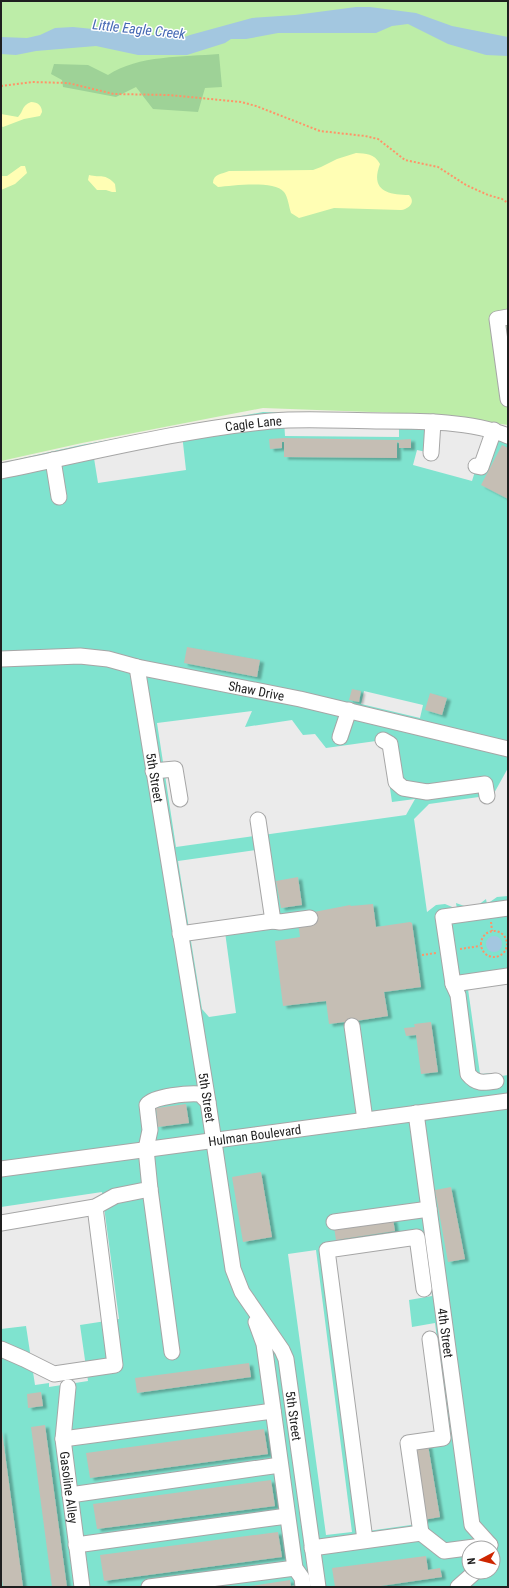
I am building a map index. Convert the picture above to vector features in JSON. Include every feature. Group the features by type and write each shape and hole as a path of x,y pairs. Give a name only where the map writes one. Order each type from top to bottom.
{"street":[{"path":"508,317 497,319 508,399"},
{"name":"Cagle Lane","path":"1,471 182,434 272,421 433,422 494,430 508,436"},
{"path":"431,453 433,422"},
{"path":"476,466 481,468 494,430"},
{"path":"53,460 59,497"},
{"name":"Shaw Drive","path":"1,659 87,656 108,659 137,667 235,685 349,710 508,749"},
{"name":"5th Street","path":"137,667 208,1102 232,1264 235,1277 242,1292 282,1350 286,1359 318,1587"},
{"path":"340,737 349,710"},
{"path":"383,740 390,744 391,769 396,782 402,788 423,798 486,790"},
{"path":"153,772 175,769 180,799"},
{"path":"258,820 273,921"},
{"path":"496,1082 482,1083 474,1081 468,1074 458,995 453,984 443,917 508,908"},
{"path":"180,934 273,921 280,922 310,918"},
{"path":"453,984 508,976"},
{"path":"352,1026 365,1120"},
{"path":"172,1352 150,1189 146,1149 150,1130 147,1109 149,1102 153,1099 193,1093 200,1094 208,1102"},
{"name":"Hulman Boulevard","path":"1,1169 508,1101"},
{"name":"4th Street","path":"416,1113 472,1525 485,1540"},
{"path":"1,1223 95,1207 115,1196 150,1189"},
{"path":"1,1349 54,1374 115,1365 95,1207"},
{"path":"334,1222 429,1209"},
{"path":"366,1540 327,1250 417,1237 424,1289"},
{"path":"242,1292 255,1318 264,1344 295,1568 302,1578 303,1587"},
{"path":"430,1339 443,1438 408,1443 421,1533 444,1551 461,1549"},
{"name":"Gasoline Alley","path":"68,1387 63,1439 82,1587"},
{"path":"63,1439 273,1411"},
{"path":"70,1494 280,1465"},
{"path":"76,1544 288,1516"},
{"path":"312,1548 421,1533"},
{"path":"149,1587 295,1568"},
{"path":"458,1587 466,1580"}],"path":[{"path":"1,86 32,82 68,83 114,94 169,95 241,102 256,106 320,131 378,139 405,160 438,167 466,184 508,203"},
{"path":"490,919 492,931"},
{"path":"492,931 500,933 508,943 506,951 500,957 496,958 488,956 482,950 481,942 484,935 492,931"}],"green space":[{"path":"1,1 508,1 508,425 425,414 263,408 82,443 1,461"},
{"path":"219,54 222,87 205,88 198,112 153,109 136,87 116,97 63,87 62,80 51,74 54,64 88,65 108,75 120,68 147,60"}],"sand":[{"path":"31,102 40,106 42,112 40,116 24,119 3,127 1,126 1,114 18,117 24,107"},
{"path":"356,153 370,155 378,160 380,164 377,173 379,185 382,189 394,194 409,195 412,200 411,205 401,210 334,208 299,218 291,213 285,194 279,188 262,185 218,187 213,183 216,176 229,171 313,170 337,159"},
{"path":"21,166 25,166 27,173 15,184 1,190 1,176 7,176"},
{"path":"89,175 108,178 115,184 116,192 97,190 88,180"}],"shaded area":[{"path":"356,7 370,7 416,13 452,26 508,37 508,56 486,55 448,44 408,24 392,26 376,33 278,33 246,39 231,39 225,43 187,55 138,55 96,46 36,51 16,55 1,54 1,37 27,38 40,35 55,28 73,27 182,38 252,18 295,15"},
{"path":"263,412 399,416 508,442 508,1587 1,1587 1,463 81,445"},
{"path":"284,420 399,421 399,437 285,436"},
{"path":"440,423 487,433 472,481 413,465 417,450 431,453"},
{"path":"182,434 186,470 98,483 93,452"},
{"path":"364,691 423,705 420,718 361,704"},
{"path":"252,711 245,727 292,720 303,735 315,734 326,748 383,740 392,802 415,799 406,815 176,847 157,723"},
{"path":"508,768 508,896 497,897 487,904 486,899 477,906 467,907 456,903 457,909 445,904 436,905 427,912 414,819 429,804 493,795"},
{"path":"256,850 267,927 225,932 236,1013 209,1017 202,1009 178,861"},
{"path":"494,936 500,938 502,944 500,950 494,952 488,950 486,944 488,938"},
{"path":"508,984 508,1075 495,1077 494,1073 480,1074 468,989"},
{"path":"102,1192 119,1319 80,1325 88,1381 49,1387 49,1383 35,1385 26,1326 1,1329 1,1207"},
{"path":"424,1233 432,1296 409,1300 412,1327 435,1323 449,1430 407,1436 418,1524 361,1532 324,1248"},
{"path":"316,1250 352,1532 326,1535 288,1254"}],"building":[{"path":"269,439 411,439 411,448 399,448 399,443 397,442 397,458 284,457 284,442 282,442 282,448 270,449"},
{"path":"502,445 508,448 508,499 481,485"},
{"path":"187,647 260,660 257,677 184,663"},
{"path":"352,689 361,691 359,702 349,700"},
{"path":"430,693 447,698 442,715 425,710"},
{"path":"298,877 302,905 281,908 276,881"},
{"path":"373,904 376,927 410,922 412,923 421,987 384,992 388,1016 356,1021 346,1027 345,1022 329,1024 326,1001 283,1006 275,941 300,937 298,923 315,921 314,912 350,905"},
{"path":"431,1022 438,1072 421,1074 416,1035 406,1036 404,1028 415,1027 414,1024"},
{"path":"186,1104 189,1123 158,1127 156,1108"},
{"path":"261,1172 272,1237 243,1242 232,1177"},
{"path":"451,1187 465,1259 448,1262 435,1190"},
{"path":"393,1219 395,1231 336,1240 334,1227"},
{"path":"249,1363 251,1377 137,1393 135,1378"},
{"path":"41,1392 43,1406 28,1408 27,1394"},
{"path":"45,1425 67,1587 52,1587 31,1427"},
{"path":"264,1429 268,1454 90,1478 86,1453"},
{"path":"1,1431 23,1587 3,1587 1,1572"},
{"path":"428,1445 440,1517 423,1520 412,1447"},
{"path":"271,1480 275,1506 97,1529 93,1504"},
{"path":"278,1532 282,1557 104,1581 100,1555"},
{"path":"426,1556 428,1570 440,1568 442,1577 374,1587 335,1587 332,1568"},
{"path":"290,1580 291,1586 298,1585 298,1587 244,1587"}],"water label":[{"name":"Little Eagle Creek","path":"139,29"}]}
